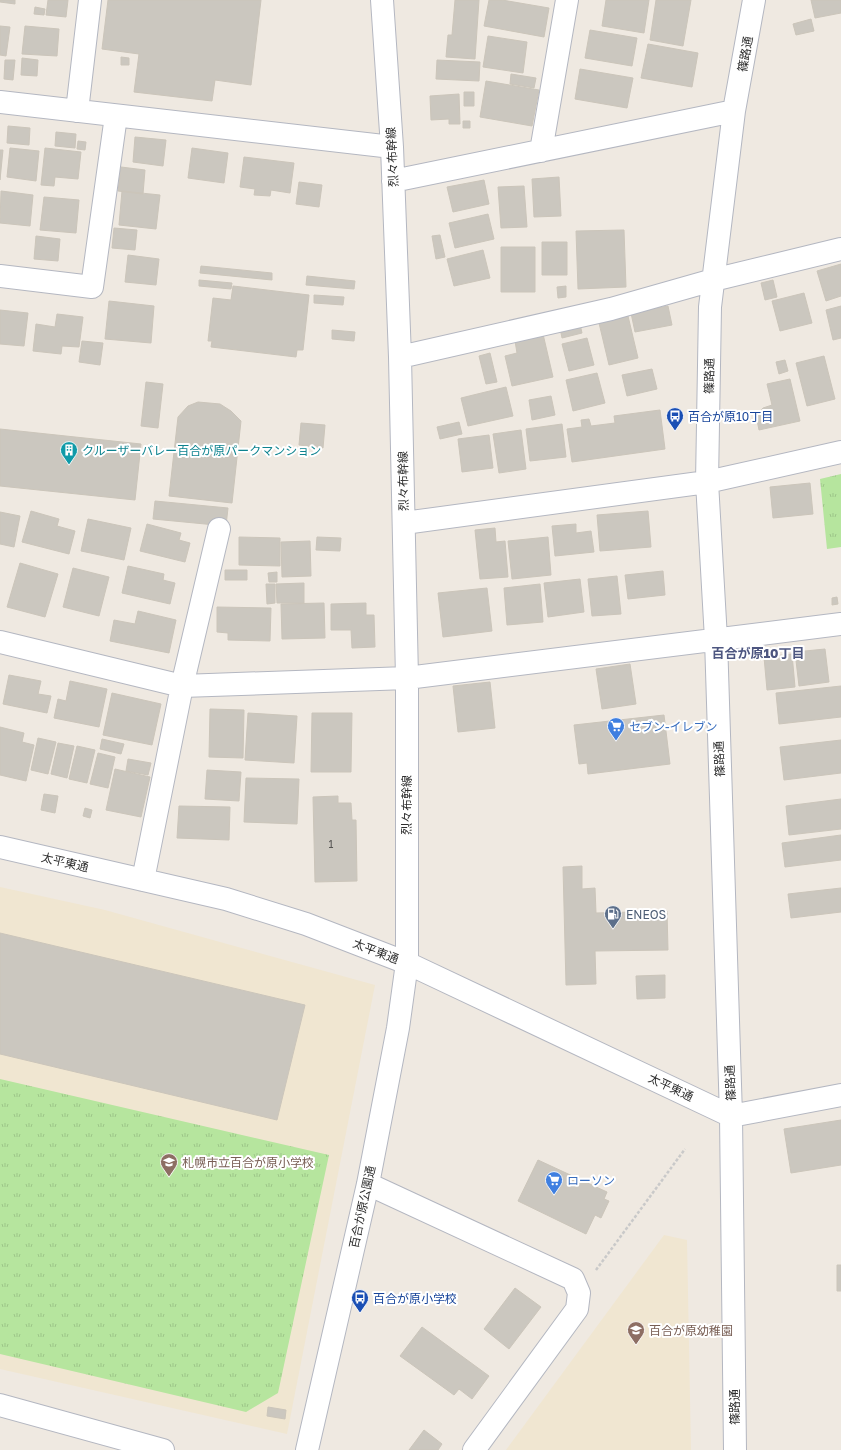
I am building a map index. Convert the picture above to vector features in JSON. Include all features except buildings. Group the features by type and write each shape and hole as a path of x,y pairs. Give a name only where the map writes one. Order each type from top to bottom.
{"street":[{"path":"77,112 90,0"},
{"name":"烈々布幹線","path":"382,0 392,147 400,357 407,678 407,963"},
{"path":"541,151 567,0"},
{"name":"篠路通","path":"735,1450 731,1116 716,640 707,482 710,307 734,112 754,0"},
{"path":"0,102 392,147"},
{"path":"393,181 734,112"},
{"path":"0,276 92,287 116,116"},
{"path":"400,357 611,309 713,280 841,249"},
{"path":"404,524 707,482 841,452"},
{"path":"143,880 182,686 219,529"},
{"path":"0,642 182,686 407,678 841,624"},
{"name":"太平東通","path":"0,847 226,899 306,924 407,963 731,1116"},
{"name":"百合が原公園通","path":"307,1450 368,1184 398,1028 407,963"},
{"path":"731,1116 841,1096"},
{"path":"368,1184 573,1279 579,1293 577,1309 474,1450"},
{"path":"0,1405 163,1450"}],"path":[{"path":"579,1293 685,1149"}],"shaded area":[{"name":"札幌市立百合が原小学校","path":"0,887 105,910 375,985 287,1434 0,1369"},
{"name":"百合が原幼稚園","path":"664,1235 687,1240 691,1450 506,1450"}],"green space":[{"path":"841,474 841,547 827,549 820,479"},
{"path":"0,1079 329,1155 278,1393 246,1412 0,1354"}],"place":[{"name":"百合が原10丁目","path":"675,431"},
{"name":"クルーザーバレー百合が原パークマンション","path":"69,465"},
{"name":"セブン-イレブン","path":"616,741"},
{"name":"ENEOS","path":"613,929"},
{"name":"札幌市立百合が原小学校","path":"169,1177"},
{"name":"ローソン","path":"554,1195"},
{"name":"百合が原小学校","path":"360,1313"},
{"name":"百合が原幼稚園","path":"636,1345"}],"district":[{"name":"百合が原10丁目","path":"758,653"}]}
